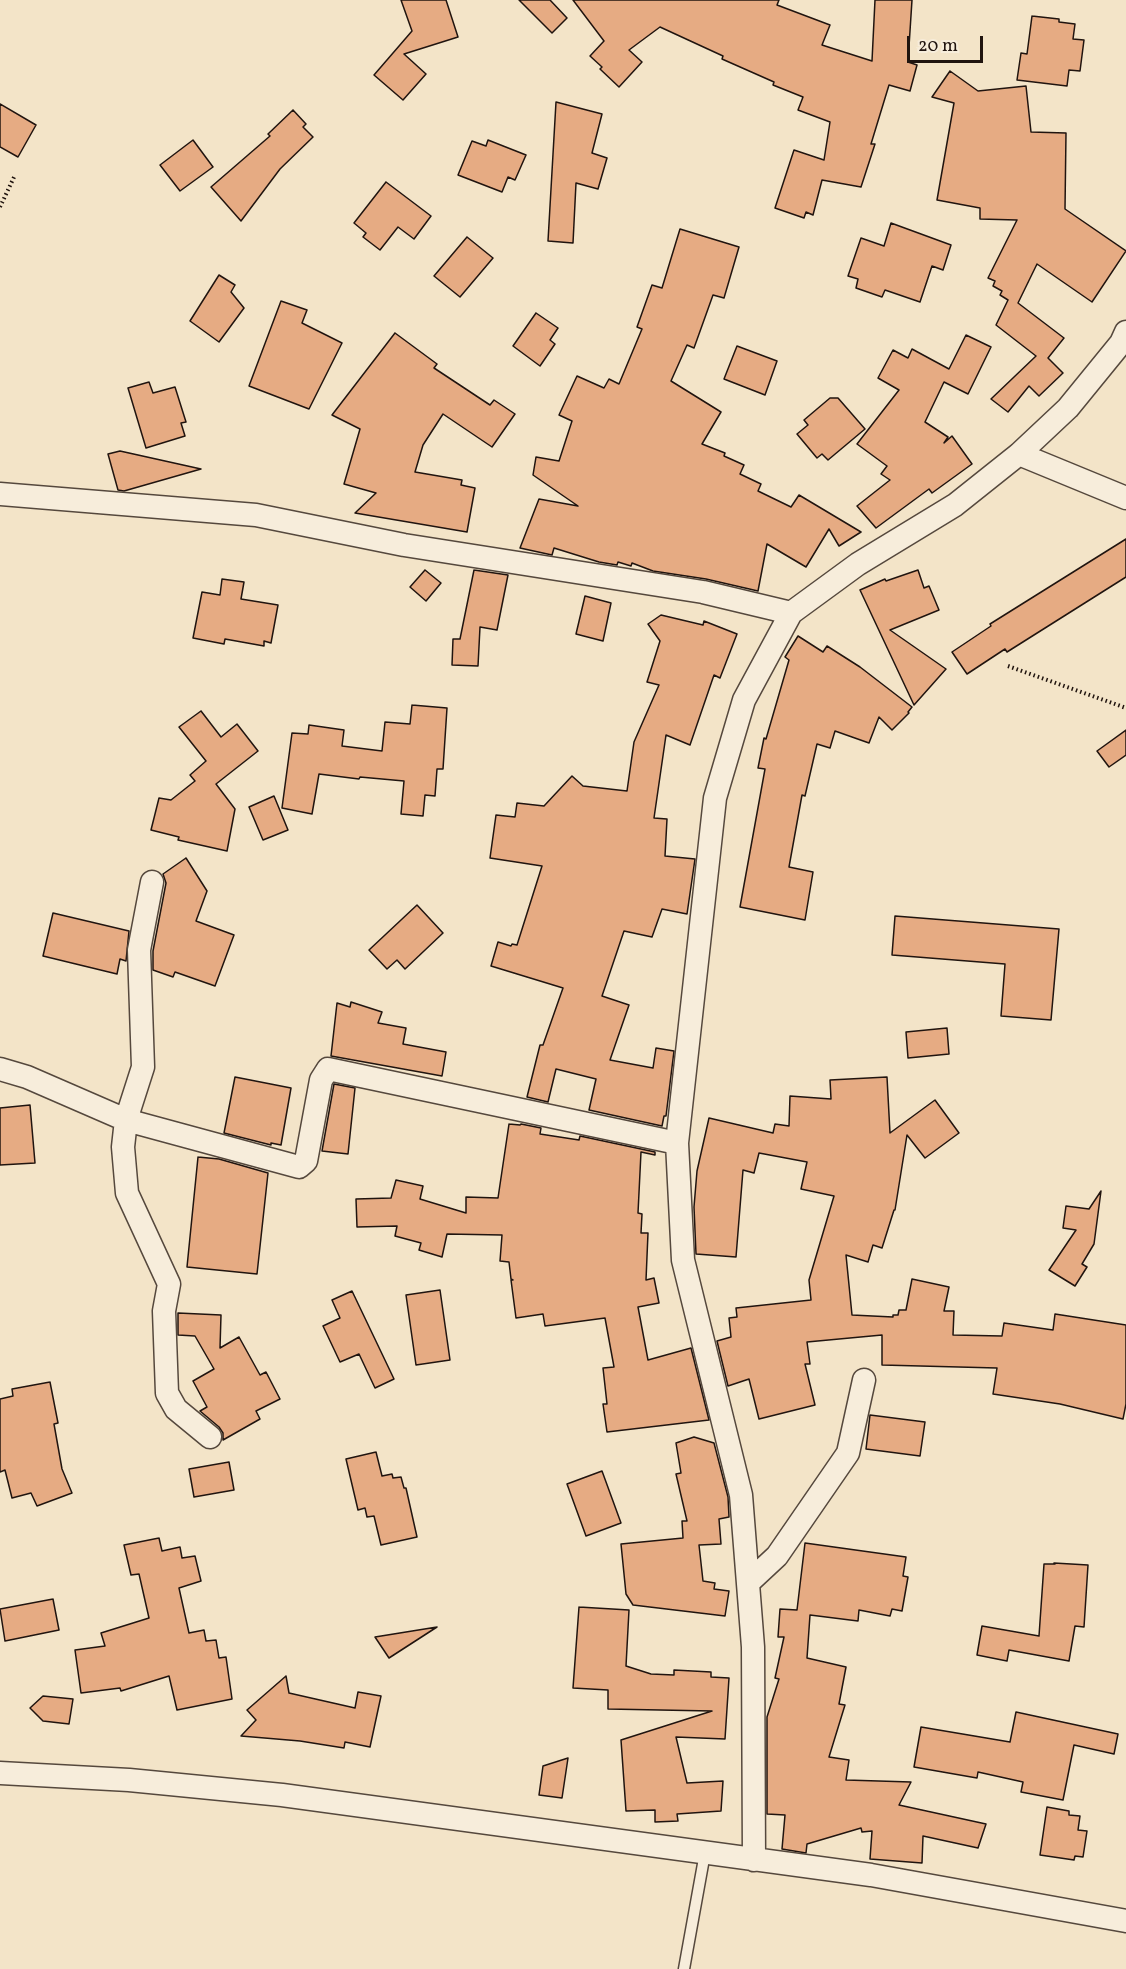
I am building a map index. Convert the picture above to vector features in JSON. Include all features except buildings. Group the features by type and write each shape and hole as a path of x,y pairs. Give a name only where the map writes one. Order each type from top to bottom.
{"street":[{"path":"754,1860 753,1647 741,1495 683,1260 677,1143 716,798 744,700 791,613 858,564 955,505 1019,454 1068,408 1121,343 1126,332"},
{"path":"1019,454 1126,498"},
{"path":"0,494 256,515 404,545 703,592 791,613"},
{"path":"152,882 139,950 143,1067 126,1120 123,1147 127,1193 169,1284 164,1311 167,1393 176,1409 210,1437"},
{"path":"0,1069 27,1077 126,1120 299,1167 306,1161 321,1080 328,1069 677,1143"},
{"path":"748,1584 777,1556 848,1453 864,1380"},
{"path":"0,1773 129,1780 282,1795 871,1875 1126,1921"}],"lane":[{"path":"684,1969 705,1853"}],"path":[{"path":"0,207 15,175"},
{"path":"1008,666 1126,708"}]}
